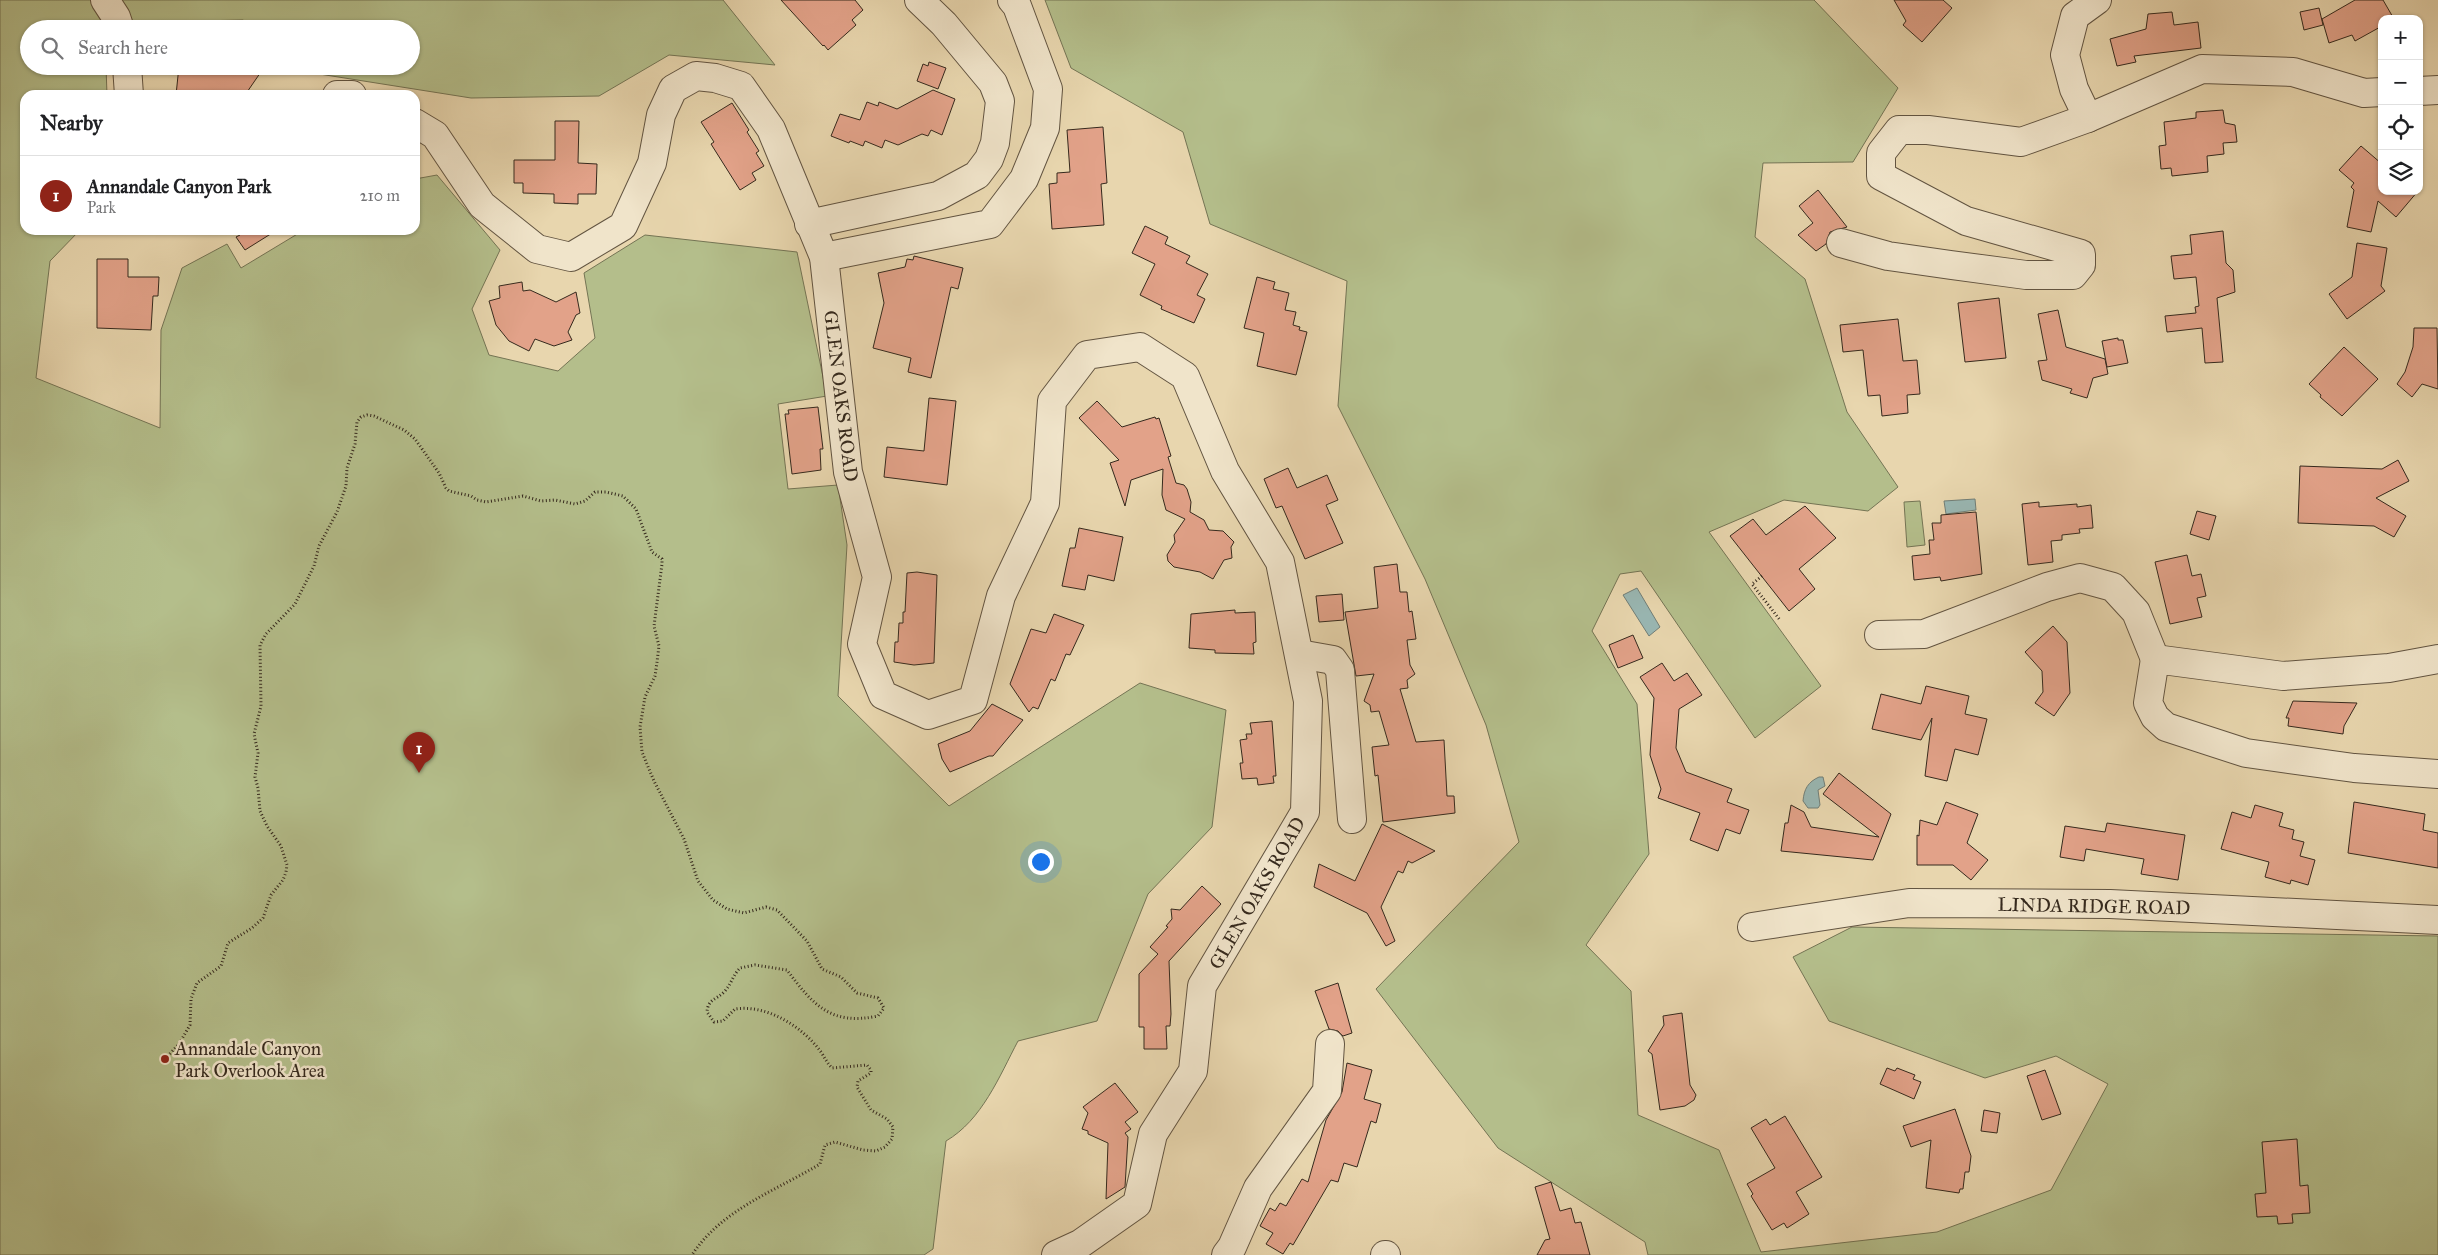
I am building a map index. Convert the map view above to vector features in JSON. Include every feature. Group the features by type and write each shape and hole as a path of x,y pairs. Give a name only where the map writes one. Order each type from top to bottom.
{"street":[{"path":"105,0 117,20"},
{"path":"809,224 938,196 977,175 989,159 995,143 1000,101 993,83 944,24 919,0"},
{"path":"824,257 990,224 1024,179 1045,128 1048,89 1017,6 1012,0"},
{"path":"2088,118 2074,89 2065,55 2075,16 2097,0"},
{"path":"1841,243 1888,256 2026,275 2072,275 2081,266 2081,254 1966,221 1881,176 1881,153 1898,130 1928,130 2021,142 2088,118 2202,69 2293,72 2364,93 2378,92"},
{"path":"128,75 129,90"},
{"name":"GLEN OAKS ROAD","path":"420,126 435,135 482,205 537,249 571,257 624,226 652,163 661,115 673,89 696,76 715,78 741,86 771,130 824,257 848,472 877,577 862,644 883,695 928,715 973,700 1001,596 1044,503 1052,401 1087,355 1140,348 1185,376 1225,471 1280,562 1308,700 1305,812 1202,986 1193,1071 1153,1134 1137,1204 1080,1244 1056,1255"},
{"path":"2423,91 2438,90"},
{"path":"1879,635 1924,634 2047,587 2080,578 2113,587 2136,612 2155,659 2148,704 2155,717 2166,727 2246,753 2354,768 2438,774"},
{"path":"1299,654 1334,660 1340,670 1352,819"},
{"path":"2155,659 2283,676 2389,668 2438,660"},
{"name":"LINDA RIDGE ROAD","path":"1752,928 1909,903 2110,904 2438,920"},
{"path":"1226,1255 1258,1188 1327,1091 1330,1044"}],"path":[{"path":"165,1059 179,1044 190,1025 192,999 197,983 221,966 228,943 252,928 263,918 271,895 283,880 286,872 287,865 281,846 260,812 255,777 258,753 254,734 261,706 260,645 266,634 295,604 310,574 346,486 358,422 367,415 389,422 410,434 449,491 482,502 523,496 541,501 555,500 574,504 585,501 595,492 601,491 623,496 632,503 640,518 652,552 662,559 654,626 659,646 657,662 655,676 644,697 640,720 643,758 682,834 698,881 713,900 727,908 744,913 766,907 777,910 807,941 818,966 841,977 857,993 878,998 884,1008 878,1016 848,1020 807,997 787,970 755,965 740,968 725,991 712,999 707,1005 707,1012 710,1018 720,1023 735,1009 749,1006 778,1017 801,1032 821,1052 832,1068 840,1069 867,1065 872,1070 872,1073 858,1081 857,1087 868,1106 887,1119 892,1127 892,1139 885,1147 876,1151 863,1150 835,1142 825,1145 820,1164 726,1217 702,1238 692,1255"},
{"path":"1762,576 1752,584 1780,620"}],"green space":[{"path":"0,0 723,0 775,65 669,55 599,96 471,98 326,75 420,75 420,20 20,20 20,75 106,75 107,90 20,90 20,235 75,235 50,261 36,378 160,428 161,330 182,268 227,244 241,268 296,235 420,235 420,178 437,175 500,250 472,309 489,355 558,371 595,338 584,273 645,235 797,252 827,396 778,404 788,489 838,485 847,545 838,696 949,806 1140,683 1226,710 1212,827 1148,894 1097,1021 1018,1041 980,1110 970,1122 946,1141 933,1249 924,1255 0,1255"},
{"path":"1045,0 1814,0 1898,88 1853,162 1763,163 1755,237 1805,279 1847,412 1898,487 1868,511 1784,500 1709,532 1821,686 1755,738 1641,571 1620,574 1592,631 1637,704 1649,854 1586,945 1631,991 1638,1115 1719,1150 1761,1252 1937,1232 2051,1190 2108,1084 2056,1056 1985,1078 1829,1021 1793,957 1852,927 2438,936 2438,1255 1648,1255 1645,1242 1498,1148 1376,989 1519,842 1486,725 1425,579 1338,406 1347,281 1210,224 1183,132 1071,68"},
{"path":"1920,501 1925,545 1907,547 1904,502"}],"water":[{"path":"1975,499 1976,510 1946,514 1944,501"},
{"path":"1637,588 1660,627 1649,636 1623,595"},
{"path":"1819,777 1823,777 1825,786 1818,790 1820,805 1818,808 1808,808 1803,801 1804,793 1807,786"}],"building":[{"path":"781,0 855,0 863,10 852,20 856,25 828,50"},
{"path":"1894,0 1943,0 1952,8 1922,42 1903,25 1906,21"},
{"path":"2355,0 2383,0 2392,15 2378,15 2378,28 2355,41 2352,35 2329,43 2322,19"},
{"path":"2319,8 2323,25 2304,30 2300,12"},
{"path":"2172,12 2174,25 2198,22 2201,48 2134,56 2136,62 2117,66 2110,39 2146,29 2148,14"},
{"path":"929,62 946,68 938,89 917,81 923,64 928,66"},
{"path":"178,75 259,75 248,90 177,90"},
{"path":"933,90 955,99 942,135 931,130 928,136 922,134 898,145 885,140 882,148 865,141 863,146 831,136 840,114 860,120 867,102 878,106 879,102 897,109"},
{"path":"732,103 749,130 747,132 759,151 756,153 764,166 752,173 756,180 740,190 711,144 714,142 701,122"},
{"path":"2223,110 2225,123 2235,125 2237,142 2223,143 2224,154 2207,156 2208,172 2172,176 2171,168 2161,169 2159,146 2166,145 2164,122 2196,118 2196,112"},
{"path":"555,121 579,121 578,163 597,164 596,194 578,194 578,204 554,203 554,194 523,193 523,183 514,183 514,160 555,160"},
{"path":"1103,127 1107,183 1101,184 1104,225 1052,229 1049,184 1057,183 1057,173 1070,172 1067,130"},
{"path":"2361,146 2378,161 2378,195 2415,195 2396,217 2378,201 2371,232 2347,227 2354,190 2351,187 2354,183 2339,170"},
{"path":"1818,190 1847,227 1830,232 1826,244 1816,251 1798,235 1813,223 1799,206"},
{"path":"1145,226 1168,237 1165,244 1190,256 1186,263 1208,274 1197,295 1205,299 1194,323 1161,309 1162,306 1140,295 1155,264 1132,253"},
{"path":"2223,231 2226,263 2233,270 2235,292 2217,298 2223,362 2205,363 2202,328 2167,332 2165,316 2196,313 2195,307 2199,306 2196,277 2174,279 2171,256 2192,254 2190,235"},
{"path":"240,235 269,235 245,250 236,237"},
{"path":"2357,243 2387,248 2381,286 2385,291 2347,319 2329,294 2352,277"},
{"path":"914,256 963,268 958,289 951,287 931,378 908,372 911,358 873,348 884,303 878,273 905,267 907,259 913,260"},
{"path":"97,259 128,259 128,277 159,277 158,296 153,296 151,330 97,328"},
{"path":"1257,277 1275,282 1273,289 1289,293 1285,310 1296,312 1293,325 1300,327 1299,330 1307,332 1296,375 1257,366 1264,333 1244,328"},
{"path":"522,282 523,291 530,290 556,302 576,292 580,313 576,315 568,332 572,340 554,346 535,339 529,351 509,341 496,325 489,301 500,298 499,286"},
{"path":"1999,298 2006,358 1965,362 1958,303"},
{"path":"2058,310 2066,347 2105,359 2108,374 2093,378 2087,398 2070,393 2072,389 2042,380 2038,361 2047,360 2038,314"},
{"path":"1898,319 1903,361 1917,360 1920,394 1907,395 1908,413 1882,416 1880,395 1868,396 1863,350 1843,352 1840,325"},
{"path":"2414,328 2437,328 2438,389 2422,384 2412,397 2397,384 2405,372 2413,347"},
{"path":"2118,338 2118,340 2123,340 2128,363 2107,367 2102,341"},
{"path":"2344,347 2378,379 2342,416 2320,397 2321,395 2309,384"},
{"path":"929,398 956,401 947,485 884,477 887,447 924,451"},
{"path":"1097,401 1122,427 1155,417 1156,419 1159,418 1171,456 1168,457 1176,483 1184,485 1187,489 1191,502 1190,512 1204,520 1209,530 1223,531 1234,542 1231,547 1232,558 1224,560 1213,579 1200,572 1174,567 1168,561 1167,555 1175,542 1174,535 1185,519 1166,510 1162,495 1163,469 1131,480 1125,506 1110,463 1119,460 1079,418"},
{"path":"818,407 823,449 820,449 821,470 792,474 785,414 789,414 788,410"},
{"path":"2398,460 2409,481 2376,498 2406,516 2394,537 2374,526 2298,523 2300,466 2382,469"},
{"path":"1288,468 1297,488 1327,475 1338,500 1326,505 1343,543 1305,559 1282,506 1276,508 1264,479"},
{"path":"2039,502 2039,507 2077,504 2077,507 2091,505 2093,528 2079,529 2080,533 2062,535 2062,540 2051,541 2053,562 2028,565 2022,504"},
{"path":"1805,506 1836,538 1799,569 1815,589 1789,611 1730,536 1753,519 1766,535"},
{"path":"2197,511 2216,516 2209,540 2190,534"},
{"path":"1976,512 1982,574 1941,581 1940,577 1914,580 1912,556 1930,554 1929,540 1934,540 1932,523 1941,523 1941,515"},
{"path":"1079,528 1123,537 1114,581 1088,575 1085,590 1062,586 1070,548 1075,548"},
{"path":"2187,555 2192,576 2201,574 2206,596 2197,598 2202,617 2170,624 2155,562"},
{"path":"1397,564 1400,592 1407,592 1409,612 1412,611 1416,639 1407,640 1410,665 1415,674 1407,680 1408,688 1400,689 1416,742 1444,740 1447,796 1454,796 1455,813 1383,822 1378,775 1375,776 1372,747 1389,745 1379,711 1371,712 1370,705 1364,701 1374,674 1356,676 1345,612 1378,608 1374,567"},
{"path":"917,572 937,575 934,663 914,665 894,662 895,642 898,642 899,623 903,623 903,612 905,612 907,573"},
{"path":"1342,594 1344,620 1319,622 1316,596"},
{"path":"1235,610 1235,613 1255,612 1256,642 1253,643 1254,654 1215,653 1215,650 1189,648 1191,614"},
{"path":"1054,614 1084,625 1070,655 1066,654 1055,681 1051,679 1038,709 1033,707 1029,712 1010,684 1031,629 1046,633"},
{"path":"2053,626 2067,642 2070,693 2054,716 2035,703 2043,692 2042,671 2025,652"},
{"path":"1633,635 1643,658 1618,668 1609,645"},
{"path":"1662,663 1674,681 1687,673 1702,695 1679,709 1676,748 1686,772 1732,789 1727,802 1749,810 1740,834 1726,829 1718,851 1690,840 1700,813 1658,798 1661,789 1650,755 1654,698 1640,677"},
{"path":"1926,686 1969,696 1965,714 1987,719 1978,755 1955,749 1947,781 1925,776 1932,718 1921,740 1872,729 1881,694 1921,704"},
{"path":"2293,701 2357,703 2344,726 2343,734 2288,726 2289,718 2286,718"},
{"path":"992,704 1023,720 993,756 950,772 942,759 938,744 970,731"},
{"path":"1272,721 1276,776 1273,776 1274,783 1258,785 1257,778 1242,779 1240,763 1243,763 1240,740 1247,739 1246,734 1252,734 1250,723"},
{"path":"1839,773 1891,814 1873,860 1781,851 1785,823 1788,823 1791,805 1804,812 1811,827 1879,837 1823,794"},
{"path":"1946,802 1978,814 1967,843 1988,860 1971,880 1953,865 1917,865 1917,835 1919,836 1920,820 1937,825"},
{"path":"2354,802 2425,814 2423,830 2438,833 2438,868 2348,853"},
{"path":"2255,805 2283,813 2279,826 2294,830 2292,839 2304,842 2300,856 2315,860 2308,885 2291,880 2290,884 2265,877 2269,862 2221,849 2232,812 2251,818"},
{"path":"2107,823 2185,835 2178,880 2141,874 2144,859 2086,849 2084,861 2060,857 2065,826 2105,832"},
{"path":"1382,824 1435,851 1412,863 1408,861 1403,873 1398,871 1381,907 1395,941 1386,946 1367,913 1314,887 1319,864 1355,881"},
{"path":"1202,886 1221,904 1169,961 1171,1014 1170,1026 1166,1026 1167,1049 1144,1049 1144,1027 1139,1027 1139,974 1158,954 1150,947 1168,927 1166,926 1172,919 1171,909 1180,910"},
{"path":"1338,983 1352,1033 1343,1036 1338,1031 1329,1029 1315,991"},
{"path":"1682,1013 1690,1085 1696,1095 1694,1100 1685,1106 1660,1110 1652,1054 1648,1051 1664,1025 1663,1016"},
{"path":"1347,1063 1372,1070 1364,1099 1381,1104 1376,1123 1371,1121 1357,1167 1344,1163 1338,1182 1331,1180 1293,1245 1290,1243 1283,1254 1266,1244 1273,1233 1260,1226 1270,1208 1275,1211 1280,1203 1286,1206 1302,1179 1308,1182 1326,1120 1342,1092"},
{"path":"1887,1068 1895,1071 1897,1068 1915,1075 1913,1079 1921,1082 1914,1099 1880,1084"},
{"path":"2045,1070 2061,1114 2042,1120 2027,1076"},
{"path":"1115,1083 1138,1112 1125,1122 1131,1129 1125,1133 1128,1137 1125,1187 1106,1199 1108,1143 1088,1134 1088,1131 1082,1129 1088,1113 1083,1107"},
{"path":"1955,1109 1971,1156 1969,1172 1965,1172 1963,1189 1960,1189 1959,1193 1926,1188 1931,1140 1911,1147 1903,1126"},
{"path":"1984,1110 2000,1113 1997,1133 1981,1131"},
{"path":"1785,1116 1822,1177 1796,1192 1809,1214 1787,1228 1784,1223 1772,1230 1751,1196 1753,1194 1747,1184 1775,1168 1751,1128 1766,1119 1770,1125"},
{"path":"2297,1139 2300,1186 2308,1185 2310,1213 2292,1214 2293,1223 2278,1224 2277,1216 2257,1217 2255,1194 2266,1193 2262,1142"},
{"path":"1551,1182 1560,1211 1571,1208 1575,1223 1581,1222 1590,1255 1537,1255 1545,1240 1550,1239 1535,1187"}],"place":[{"name":"Annandale Canyon Park","path":"419,773"},
{"name":"Annandale Canyon Park Overlook Area","path":"165,1059"}]}
